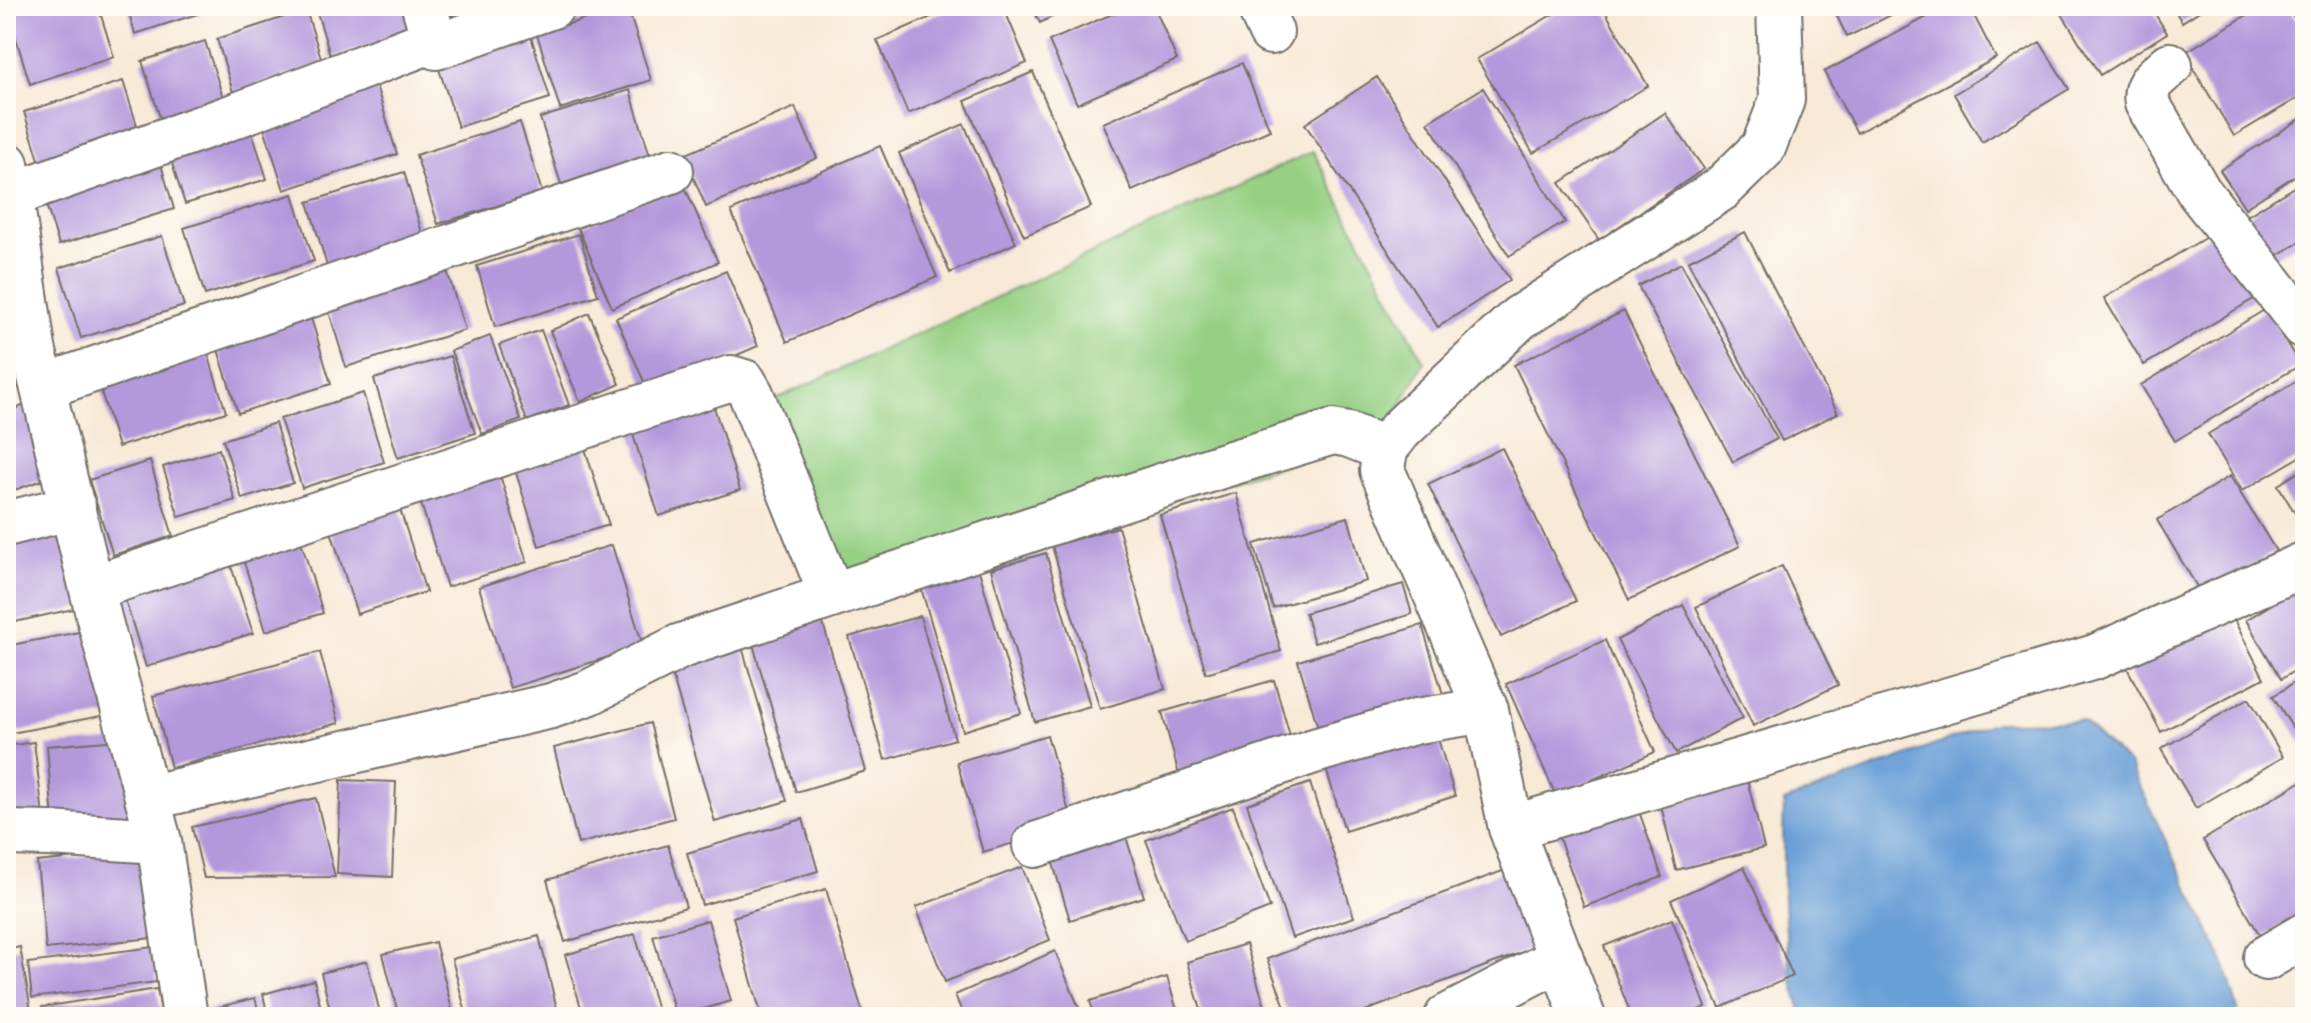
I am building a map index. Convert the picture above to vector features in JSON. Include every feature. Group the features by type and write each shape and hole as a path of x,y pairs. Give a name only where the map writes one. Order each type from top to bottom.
{"street":[{"path":"185,1017 159,841 33,348 8,180 229,118 429,23 436,47 552,6"},
{"path":"1583,1017 1511,828 1486,710 1382,470 1385,449 1400,430 1519,318 1721,189 1763,148 1782,100 1779,6"},
{"path":"2170,65 2148,84 2145,93 2147,103 2199,192 2305,327"},
{"path":"43,387 671,171"},
{"path":"92,588 731,378 744,382 751,394 831,594"},
{"path":"147,798 551,706 588,693 681,646 831,594 1333,432 1385,449"},
{"path":"6,524 73,507"},
{"path":"1511,828 2095,657 2305,564"},
{"path":"1035,845 1314,751 1417,721 1486,710"},
{"path":"6,833 159,841"},
{"path":"2266,958 2305,935"},
{"path":"1447,1017 1561,958"}],"green space":[{"path":"1313,151 1424,362 1386,433 850,600 763,405"}],"water":[{"path":"2082,721 2129,764 2224,962 2240,1017 1803,1017 1790,967 1787,940 1783,882 1784,802 1996,722"}],"building":[{"path":"6,6 98,6 114,57 30,84"},
{"path":"127,6 219,6 219,7 135,34"},
{"path":"315,6 413,6 420,30 331,58"},
{"path":"442,6 482,6 482,7 445,18"},
{"path":"627,6 651,80 560,109 537,34"},
{"path":"957,6 1003,6 1027,63 908,114 877,40"},
{"path":"1031,6 1073,6 1040,23"},
{"path":"1131,6 1154,6 1177,60 1077,104 1049,41"},
{"path":"1567,6 1602,6 1648,86 1533,153 1477,59"},
{"path":"1832,6 1909,6 1847,37"},
{"path":"1947,6 1969,6 1996,58 1857,133 1824,72"},
{"path":"2057,6 2150,6 2167,33 2100,75"},
{"path":"2172,6 2207,6 2182,22"},
{"path":"2262,6 2287,6 2305,35 2305,94 2234,136 2184,53"},
{"path":"306,10 323,64 233,92 217,39"},
{"path":"529,30 550,98 458,127 436,60"},
{"path":"205,41 228,113 165,133 142,61"},
{"path":"2040,42 2069,89 1982,142 1954,94"},
{"path":"1242,63 1270,130 1132,191 1103,123"},
{"path":"1033,72 1091,207 1024,236 965,101"},
{"path":"1377,77 1510,280 1438,327 1305,124"},
{"path":"123,81 142,141 43,172 24,112"},
{"path":"375,82 397,154 284,190 261,118"},
{"path":"1483,88 1565,222 1509,256 1428,122"},
{"path":"630,90 650,156 561,184 540,118"},
{"path":"795,107 817,158 706,207 684,155"},
{"path":"1665,113 1704,169 1599,240 1560,183"},
{"path":"2305,116 2305,169 2245,208 2220,170"},
{"path":"248,119 267,179 185,204 166,145"},
{"path":"520,122 542,192 438,224 416,155"},
{"path":"964,124 1016,243 950,273 899,153"},
{"path":"880,146 937,277 787,342 731,211"},
{"path":"157,151 174,209 59,245 41,189"},
{"path":"404,172 423,236 327,266 308,202"},
{"path":"2305,180 2305,239 2273,258 2247,216"},
{"path":"683,183 718,262 612,308 578,228"},
{"path":"293,194 314,261 205,295 184,228"},
{"path":"1745,232 1838,413 1782,441 1688,261"},
{"path":"2215,232 2255,298 2144,365 2104,298"},
{"path":"579,234 598,295 495,327 477,266"},
{"path":"162,236 184,306 81,338 59,268"},
{"path":"1681,263 1777,439 1733,462 1638,286"},
{"path":"445,264 465,330 346,367 326,302"},
{"path":"726,271 758,346 649,393 616,318"},
{"path":"308,308 331,384 238,413 214,337"},
{"path":"2266,309 2300,365 2175,441 2141,385"},
{"path":"1624,311 1740,546 1629,600 1514,365"},
{"path":"589,313 620,384 580,402 550,331"},
{"path":"6,315 30,383 6,392"},
{"path":"541,330 569,405 527,421 499,345"},
{"path":"490,336 521,420 482,434 451,351"},
{"path":"204,341 226,412 118,447 96,375"},
{"path":"450,356 475,433 398,458 374,379"},
{"path":"2305,376 2305,454 2242,491 2208,434"},
{"path":"709,391 740,490 659,516 627,416"},
{"path":"363,393 384,462 302,488 280,419"},
{"path":"31,403 57,475 6,493 6,412"},
{"path":"275,423 293,483 242,499 223,440"},
{"path":"582,439 609,525 539,546 512,460"},
{"path":"1502,448 1576,601 1501,637 1428,484"},
{"path":"219,449 235,500 179,517 163,467"},
{"path":"150,461 173,536 113,555 89,480"},
{"path":"2305,468 2305,530 2278,485"},
{"path":"498,469 527,562 447,587 418,494"},
{"path":"2230,476 2276,551 2202,595 2157,520"},
{"path":"1236,493 1281,651 1206,673 1160,515"},
{"path":"398,503 426,592 357,614 329,525"},
{"path":"1348,517 1366,581 1273,608 1254,544"},
{"path":"1118,527 1165,689 1100,709 1052,546"},
{"path":"74,528 91,605 6,624 6,543"},
{"path":"299,535 323,613 266,631 241,553"},
{"path":"612,545 643,646 510,688 479,587"},
{"path":"1046,553 1090,706 1035,722 991,569"},
{"path":"228,557 253,633 146,667 122,590"},
{"path":"977,564 1021,713 963,731 919,581"},
{"path":"1782,566 1838,685 1753,726 1696,607"},
{"path":"1403,584 1412,614 1314,643 1305,613"},
{"path":"2305,584 2305,664 2281,679 2246,620"},
{"path":"1683,605 1743,718 1676,753 1617,640"},
{"path":"820,613 866,771 796,792 750,634"},
{"path":"2231,614 2264,678 2161,732 2127,668"},
{"path":"920,616 955,739 885,760 849,637"},
{"path":"1422,625 1446,704 1322,741 1298,661"},
{"path":"100,628 117,713 6,734 6,646"},
{"path":"740,640 787,801 715,822 668,661"},
{"path":"1605,640 1655,752 1556,796 1506,684"},
{"path":"320,652 339,723 171,768 153,696"},
{"path":"2305,676 2305,748 2273,696"},
{"path":"1274,680 1294,750 1181,782 1162,712"},
{"path":"2249,698 2283,757 2196,808 2161,749"},
{"path":"650,723 674,818 578,844 554,748"},
{"path":"1434,725 1455,796 1345,831 1323,759"},
{"path":"1047,735 1073,826 983,852 957,762"},
{"path":"130,739 136,815 53,822 47,746"},
{"path":"34,742 43,815 6,820 6,746"},
{"path":"1747,779 1764,848 1676,870 1660,801"},
{"path":"341,780 396,782 392,877 337,874"},
{"path":"2302,781 2305,786 2305,911 2261,937 2203,840"},
{"path":"1310,783 1354,917 1292,938 1247,804"},
{"path":"316,798 335,877 204,878 192,827"},
{"path":"1635,800 1662,877 1584,907 1556,830"},
{"path":"1233,807 1270,908 1185,941 1146,840"},
{"path":"803,819 818,871 702,905 687,853"},
{"path":"1125,833 1144,897 1070,920 1051,857"},
{"path":"668,845 686,907 565,942 547,880"},
{"path":"143,851 152,938 46,949 37,862"},
{"path":"1022,867 1050,940 945,982 916,907"},
{"path":"1744,867 1793,976 1720,1008 1671,900"},
{"path":"1505,870 1534,948 1349,1017 1289,1017 1267,959"},
{"path":"826,889 864,1017 762,1017 733,917"},
{"path":"1672,919 1706,1007 1681,1017 1632,1017 1604,946"},
{"path":"708,920 731,1001 676,1017 653,936"},
{"path":"635,934 659,1017 584,1017 565,955"},
{"path":"539,936 559,1017 467,1017 452,959"},
{"path":"435,942 454,1017 399,1017 383,954"},
{"path":"1246,944 1268,1017 1203,1017 1187,962"},
{"path":"20,947 32,1017 6,1017 6,950"},
{"path":"153,947 157,982 32,998 28,963"},
{"path":"1055,951 1083,1017 964,1017 955,995"},
{"path":"367,961 381,1017 332,1017 321,973"},
{"path":"1167,977 1179,1017 1095,1017 1090,1001"},
{"path":"314,980 323,1017 268,1017 263,994"},
{"path":"157,989 162,1017 44,1017 42,1007"},
{"path":"255,998 260,1017 196,1017 195,1013"}]}
